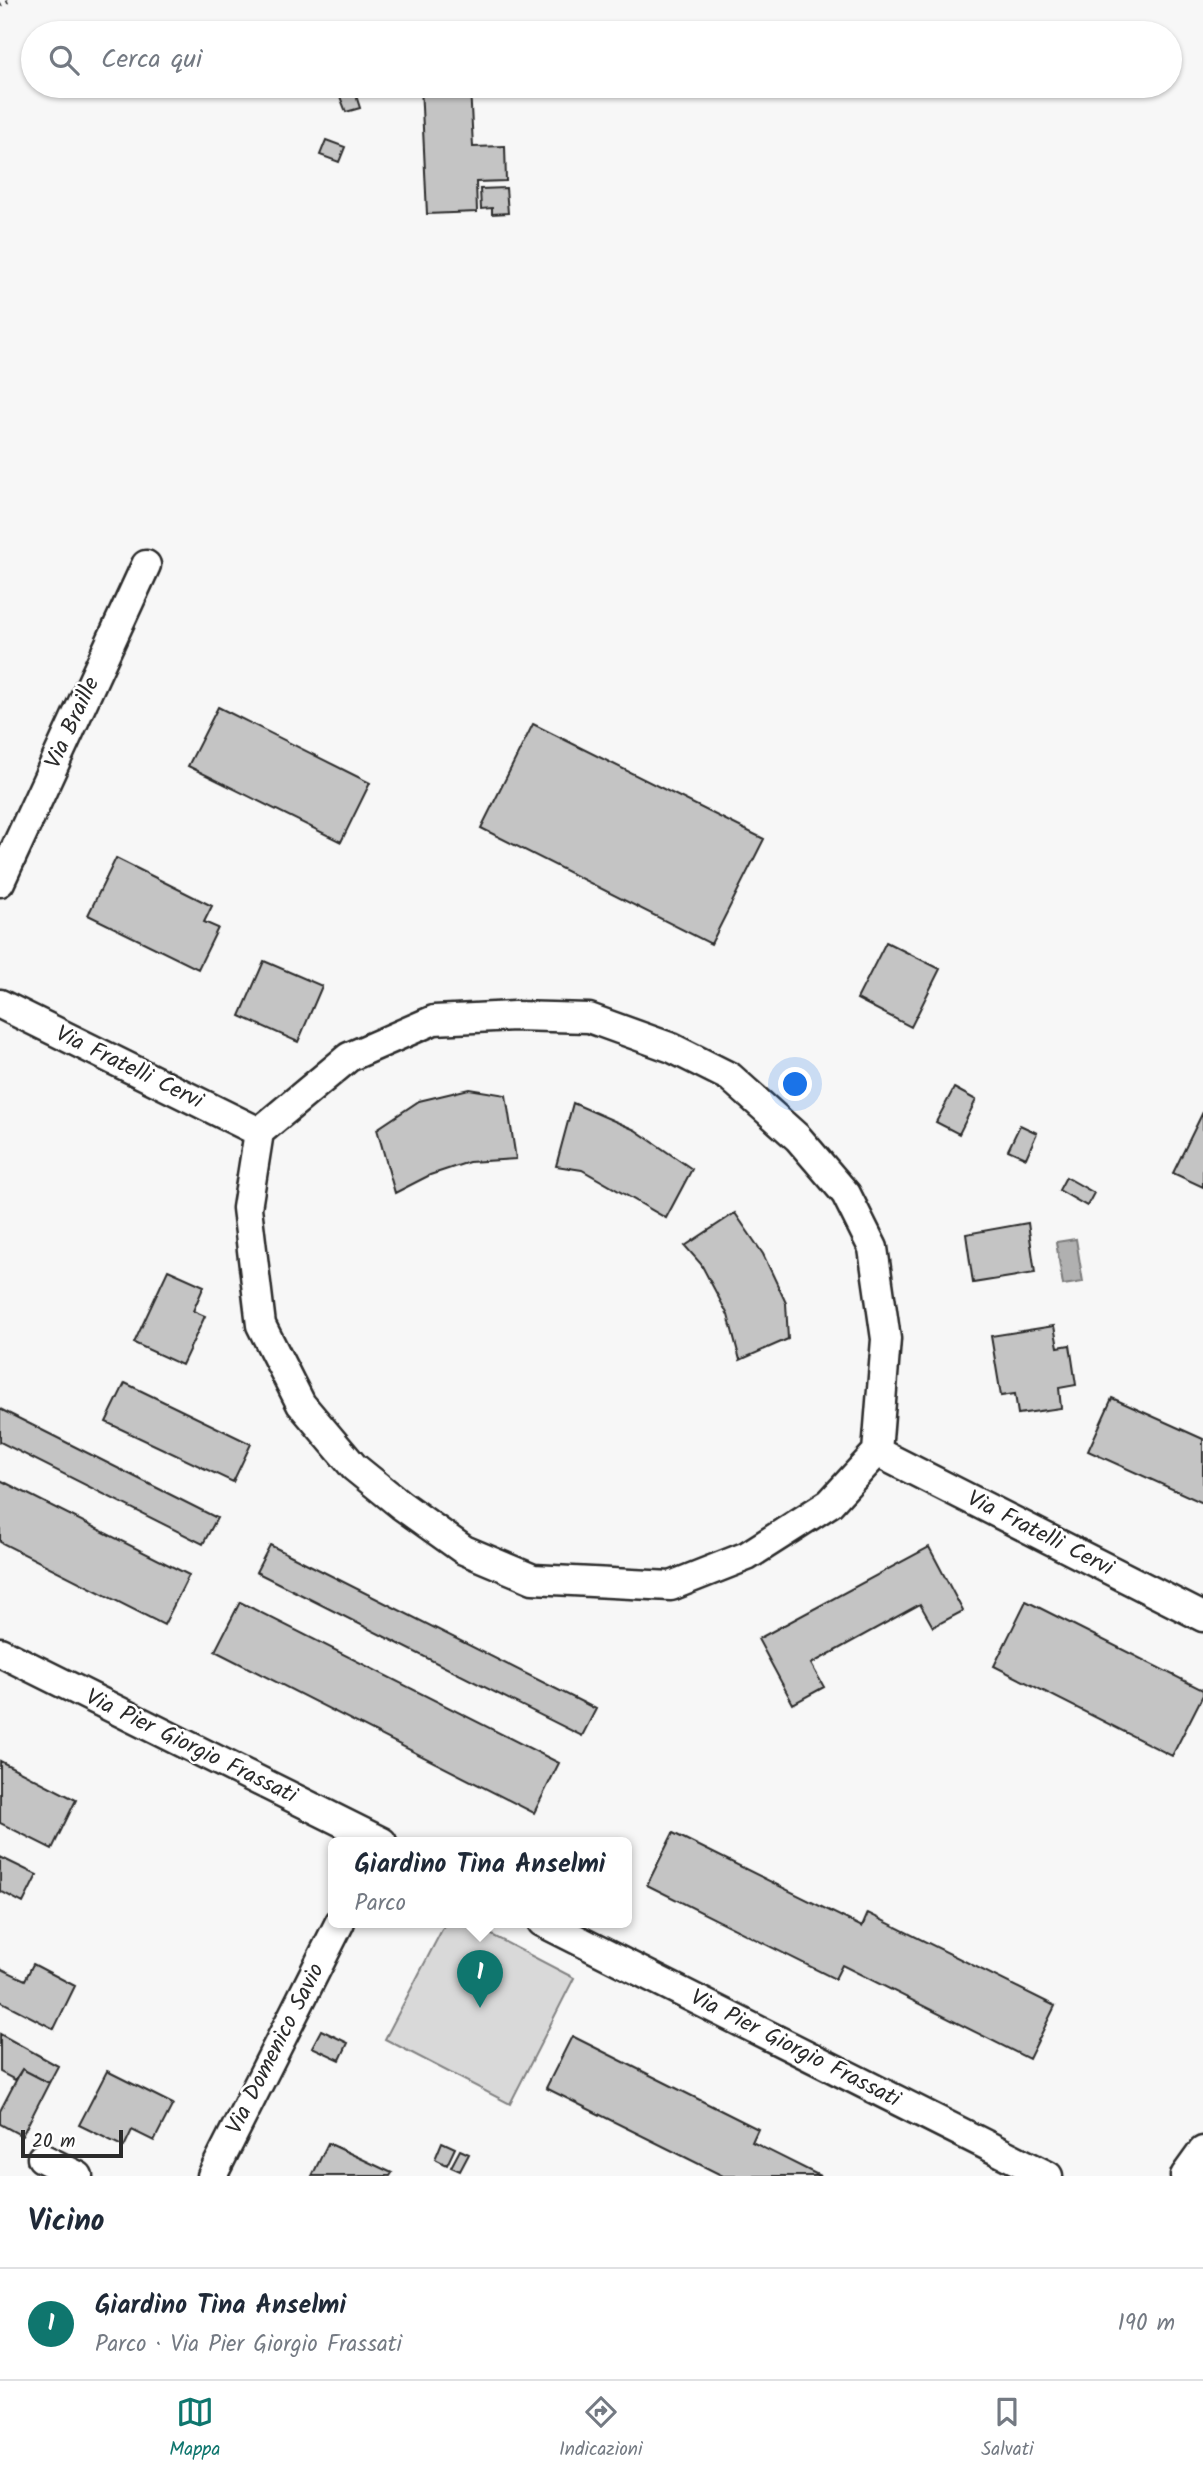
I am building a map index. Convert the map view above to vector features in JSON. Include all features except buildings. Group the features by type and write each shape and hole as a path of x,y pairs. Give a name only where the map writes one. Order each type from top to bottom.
{"street":[{"name":"Via Braille","path":"0,882 146,565"},
{"name":"Via Fratelli Cervi","path":"0,1004 258,1132"},
{"path":"514,1016 589,1018 672,1048 730,1077 798,1138 830,1175 846,1195 873,1248 886,1339 877,1452 830,1503 747,1556 671,1586 533,1579 464,1550 401,1506 354,1467 301,1404 261,1325 247,1208 258,1132 349,1057 434,1020 514,1016"},
{"name":"Via Fratelli Cervi","path":"877,1452 1203,1617"},
{"name":"Via Pier Giorgio Frassati","path":"0,1652 372,1837"},
{"name":"Via Domenico Savio","path":"212,2176 337,1928"},
{"name":"Via Pier Giorgio Frassati","path":"554,1928 1048,2176"},
{"path":"1185,2176 1203,2151"},
{"path":"42,2158 78,2176"}],"path":[{"path":"0,5 10,0"}],"shaded area":[{"path":"1076,1239 1083,1282 1063,1285 1056,1242"},
{"path":"443,1928 478,1928 574,1978 510,2104 385,2039"}],"place":[{"name":"Giardino Tina Anselmi","path":"480,2008"}]}
